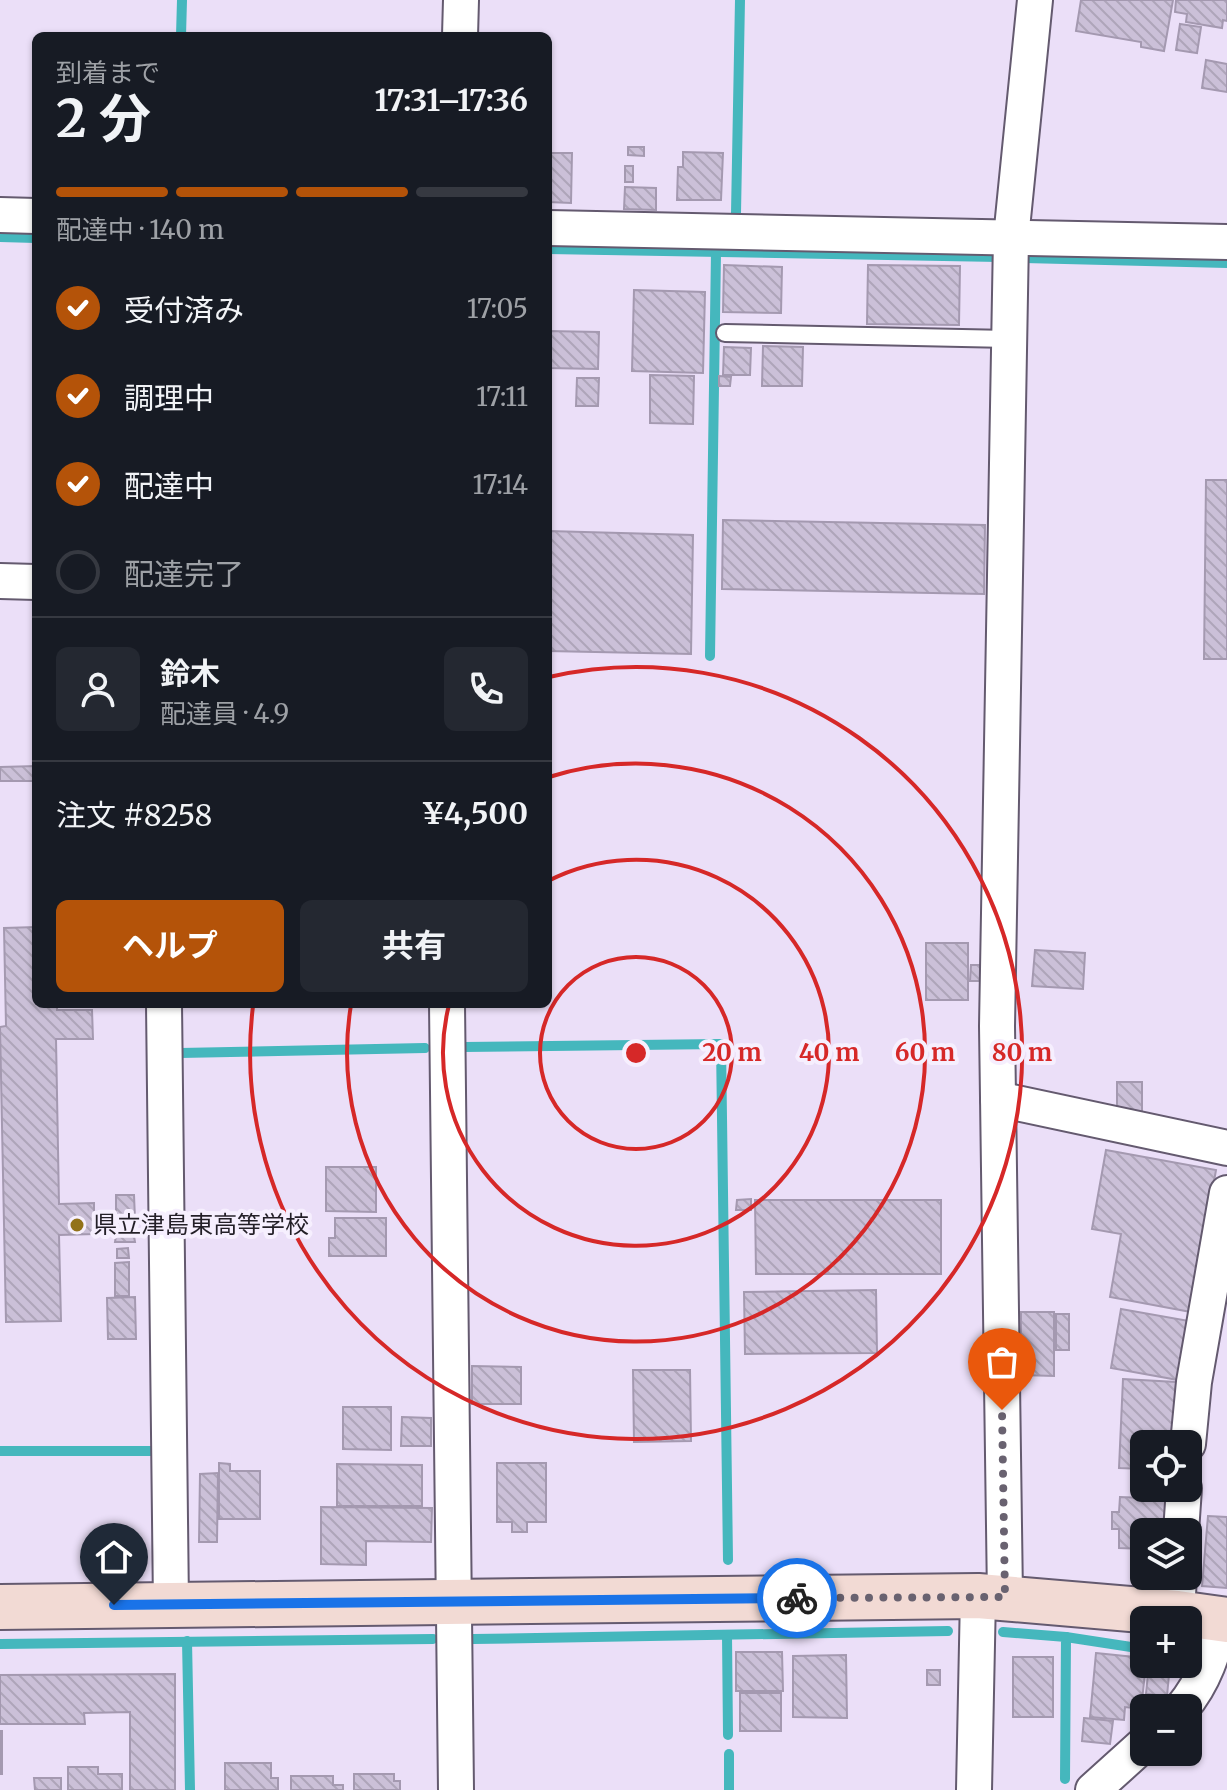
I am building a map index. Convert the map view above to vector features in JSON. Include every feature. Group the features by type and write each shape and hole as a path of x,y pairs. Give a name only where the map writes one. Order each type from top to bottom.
{"main road":[{"path":"0,1607 1178,1594 1224,1620"}],"street":[{"path":"460,32 461,0"},
{"path":"974,1790 991,1596 1011,238 1035,0"},
{"path":"0,215 32,216"},
{"path":"552,228 1227,242"},
{"path":"0,581 32,582"},
{"path":"164,1008 171,1605"},
{"path":"447,1008 456,1790"},
{"path":"998,1099 1227,1148"},
{"path":"1189,1430 1194,1382 1227,1193"},
{"path":"1194,1694 1211,1661 1224,1620"},
{"path":"1093,1790 1130,1757"}],"lane":[{"path":"725,333 1009,339"}],"building":[{"path":"1081,0 1173,0 1164,51 1141,47 1141,42 1076,31"},
{"path":"1176,0 1227,0 1227,21 1223,20 1222,28 1186,22 1187,14 1175,12"},
{"path":"1180,24 1201,27 1197,53 1176,50"},
{"path":"1206,60 1227,64 1227,92 1202,88"},
{"path":"628,147 644,147 644,156 628,155"},
{"path":"683,152 723,153 721,200 677,200 678,167 683,167"},
{"path":"552,153 572,153 571,203 552,202"},
{"path":"625,166 633,166 633,182 625,182"},
{"path":"625,187 656,188 656,210 624,209"},
{"path":"724,265 782,267 781,313 723,312"},
{"path":"868,265 960,266 959,325 867,324"},
{"path":"634,290 705,292 703,373 632,371"},
{"path":"552,331 599,332 598,369 552,368"},
{"path":"763,346 803,347 802,386 762,386"},
{"path":"724,347 751,348 750,375 723,375"},
{"path":"650,375 694,376 693,424 650,423"},
{"path":"719,376 731,377 730,386 719,386"},
{"path":"577,378 599,378 598,406 576,406"},
{"path":"1206,480 1227,480 1227,659 1204,659"},
{"path":"723,520 985,525 984,594 722,589"},
{"path":"552,531 693,535 691,654 552,651"},
{"path":"32,766 32,781 0,781 0,767"},
{"path":"32,927 32,1008 92,1010 93,1039 56,1039 59,1204 94,1203 94,1234 59,1235 61,1321 6,1322 0,1027 6,1026 4,928"},
{"path":"926,943 968,943 968,1000 926,1000"},
{"path":"1035,950 1085,953 1083,989 1032,986"},
{"path":"971,965 983,965 983,981 970,981"},
{"path":"1117,1082 1142,1082 1142,1112 1117,1112"},
{"path":"1106,1150 1216,1170 1191,1312 1110,1297 1121,1234 1092,1229"},
{"path":"326,1167 376,1167 376,1212 326,1211"},
{"path":"116,1195 134,1195 135,1219 116,1220"},
{"path":"751,1199 751,1210 736,1210 737,1200"},
{"path":"755,1200 941,1200 941,1274 756,1274"},
{"path":"335,1218 386,1218 386,1256 329,1256 329,1238 335,1238"},
{"path":"118,1221 129,1221 129,1235 118,1235"},
{"path":"116,1236 134,1236 135,1242 115,1242"},
{"path":"128,1248 129,1258 117,1258 117,1249"},
{"path":"129,1262 129,1296 115,1296 115,1263"},
{"path":"876,1290 877,1353 745,1354 744,1292"},
{"path":"135,1297 136,1339 108,1339 107,1298"},
{"path":"1121,1309 1189,1321 1178,1380 1111,1368"},
{"path":"1021,1312 1054,1312 1054,1376 1021,1375"},
{"path":"1056,1314 1069,1314 1069,1350 1056,1350"},
{"path":"472,1366 521,1367 521,1404 472,1404"},
{"path":"633,1370 690,1370 691,1441 634,1442"},
{"path":"1123,1379 1176,1382 1174,1430 1130,1430 1130,1468 1119,1468"},
{"path":"343,1407 391,1407 391,1450 343,1449"},
{"path":"402,1417 431,1418 431,1446 401,1446"},
{"path":"219,1463 230,1464 230,1471 260,1471 260,1519 219,1519"},
{"path":"497,1463 546,1463 546,1522 527,1522 527,1532 512,1532 512,1522 497,1522"},
{"path":"337,1464 422,1465 422,1506 337,1506"},
{"path":"218,1473 217,1542 199,1542 200,1474"},
{"path":"1120,1497 1130,1497 1130,1502 1169,1502 1169,1518 1130,1518 1130,1548 1119,1548 1119,1529 1112,1529 1112,1512 1119,1512"},
{"path":"321,1507 432,1508 431,1542 366,1541 366,1565 321,1564"},
{"path":"1208,1516 1227,1517 1227,1588 1202,1586"},
{"path":"736,1652 782,1652 783,1691 736,1691"},
{"path":"1096,1653 1130,1657 1130,1678 1144,1678 1143,1694 1130,1694 1130,1708 1125,1707 1124,1720 1090,1717"},
{"path":"846,1655 847,1718 793,1717 793,1656"},
{"path":"1013,1657 1053,1657 1053,1717 1013,1717"},
{"path":"927,1670 940,1670 940,1685 927,1685"},
{"path":"175,1674 175,1790 130,1790 130,1712 84,1713 85,1724 0,1724 0,1675"},
{"path":"1148,1678 1169,1678 1167,1694 1146,1694"},
{"path":"740,1693 781,1693 781,1731 740,1731"},
{"path":"1084,1718 1113,1721 1110,1744 1082,1741"},
{"path":"2,1731 2,1774 0,1774"},
{"path":"225,1763 271,1763 271,1778 278,1778 278,1790 225,1790"},
{"path":"68,1767 98,1767 98,1774 122,1774 122,1790 68,1790"},
{"path":"354,1774 394,1774 394,1781 400,1781 400,1790 354,1790"},
{"path":"291,1776 333,1776 333,1785 343,1785 343,1790 291,1790"},
{"path":"34,1778 61,1778 61,1790 35,1790"}],"waterway":[{"path":"181,32 182,0"},
{"path":"736,213 740,0"},
{"path":"0,237 32,238"},
{"path":"552,249 999,257"},
{"path":"710,656 716,252"},
{"path":"1024,258 1227,263"},
{"path":"464,1047 721,1044 728,1560"},
{"path":"180,1053 425,1048"},
{"path":"0,1451 159,1451"},
{"path":"473,1639 948,1631"},
{"path":"1003,1632 1066,1637 1065,1779"},
{"path":"727,1635 728,1735"},
{"path":"1066,1637 1130,1647"},
{"path":"0,1644 433,1639"},
{"path":"187,1641 190,1790"},
{"path":"729,1754 729,1790"}],"way so far":[{"path":"797,1598 1005,1597 1002,1410"}],"place":[{"name":"県立津島東高等学校","path":"77,1225"}],"route":[{"path":"114,1605 797,1598"}]}
